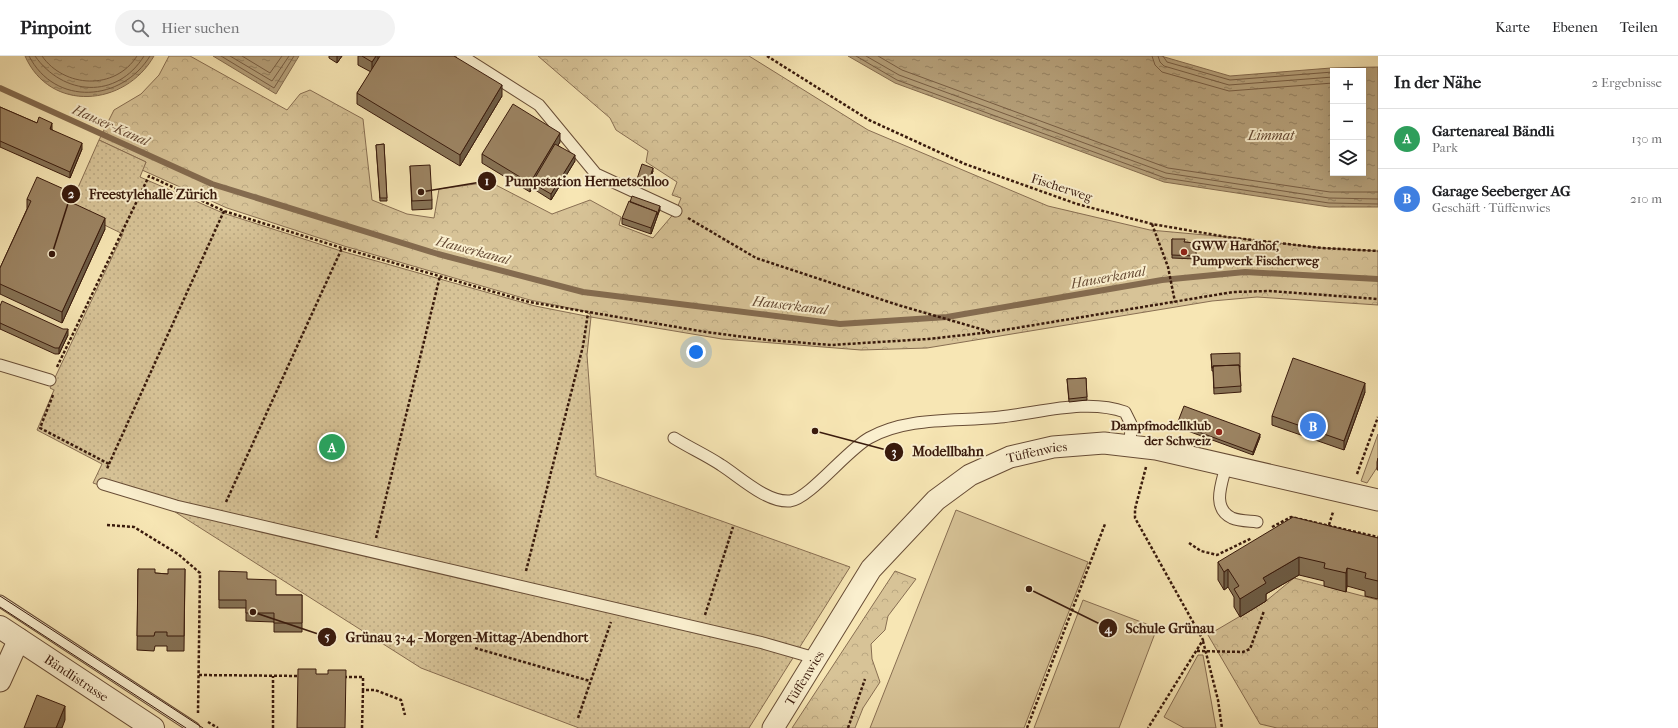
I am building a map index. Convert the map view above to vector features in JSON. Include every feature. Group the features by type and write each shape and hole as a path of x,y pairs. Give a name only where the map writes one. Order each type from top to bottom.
{"street":[{"name":"Tüffenwies","path":"773,728 871,569 936,500 970,475 1010,457 1053,447 1104,443 1156,449 1226,466 1378,499"},
{"name":"Bändlistrasse","path":"0,627 153,728"},
{"path":"0,681 19,639"}],"lane":[{"path":"462,56 539,105 596,174 676,211"},
{"path":"0,365 50,380"},
{"path":"674,438 720,464 766,495 785,501 795,500 805,495 845,456 868,438 906,425 999,417 1081,407 1111,407 1125,412 1131,424 1130,446"},
{"path":"1226,466 1219,497 1220,505 1224,513 1233,518 1257,522"},
{"path":"103,484 176,506 618,610 763,642 815,658"},
{"path":"0,601 194,728"}],"path":[{"name":"Fischerweg","path":"766,56 869,120 965,164 1077,204 1152,224 1243,239 1322,248 1378,251"},
{"path":"109,464 40,428 54,396 49,387 50,380 149,176 224,211 342,248 528,302 706,332 768,340 831,345 928,339 992,332 1233,292 1270,291 1378,299"},
{"path":"103,484 109,464 224,211"},
{"path":"676,211 756,258 898,305 992,332"},
{"path":"1152,224 1168,267 1175,302"},
{"path":"220,516 342,248"},
{"path":"372,552 440,276"},
{"path":"522,587 583,346 588,313"},
{"path":"1351,493 1378,416"},
{"path":"1148,461 1135,509 1135,518 1203,640 1218,700 1222,728"},
{"path":"1327,531 1332,512"},
{"path":"1265,531 1291,517 1378,538"},
{"path":"1027,728 1104,524"},
{"path":"106,525 134,527 178,554 200,573 198,715"},
{"path":"701,629 733,527"},
{"path":"1190,544 1201,551 1217,555 1253,538"},
{"path":"578,718 613,617 618,610"},
{"path":"1197,651 1243,652 1250,649 1264,612"},
{"path":"1150,728 1203,640"},
{"path":"475,648 590,681"},
{"path":"199,675 303,676"},
{"path":"273,676 273,728"},
{"path":"341,677 363,677 362,728"},
{"path":"848,728 866,679"},
{"path":"363,690 375,690 401,700 404,714"}],"green space":[{"path":"169,56 190,56 287,110 300,94 310,90 363,119 372,200 407,214 434,218 439,189 490,182 552,214 590,200 621,217 619,225 653,238 676,211 681,198 672,195 677,182 646,162 648,151 616,130 610,118 538,56 749,56 868,130 1048,206 1150,230 1322,248 1378,251 1378,305 1257,297 1212,301 927,348 861,350 722,339 591,317 589,312 530,300 344,246 227,208 142,170 146,162 99,140 114,110 141,94 159,75"},
{"path":"99,140 146,162 140,177 223,213 341,251 535,306 591,317 587,355 596,476 850,567 749,728 579,728 421,668 172,510 93,483 102,464 37,430 54,390 50,388 123,234 69,208"},
{"path":"1378,434 1378,466 1367,483 1361,481"},
{"path":"956,510 1088,562 1024,728 870,728"},
{"path":"895,571 916,579 888,616 885,630 871,644 872,659 880,682 863,708 855,728 792,728"},
{"path":"1294,578 1378,600 1378,728 1277,728 1260,724 1208,635 1266,601"},
{"path":"1083,600 1157,628 1119,728 1034,728"},
{"path":"1198,655 1203,655 1216,728 1184,728 1164,717"}],"water":[{"path":"25,56 154,56 141,73 125,86 107,93 88,96 69,94 52,87 37,74"},
{"path":"213,56 299,56 276,94"},
{"name":"Limmat","path":"848,56 1161,56 1230,76 1330,68 1330,176 1366,176 1366,68 1331,68 1378,67 1378,207 1329,207 1164,182 895,83"}],"building":[{"path":"362,56 376,56 372,62"},
{"path":"380,56 454,56 502,85 460,155 357,93"},
{"path":"513,104 560,133 530,183 482,154"},
{"path":"0,107 37,123 39,117 52,123 50,129 82,143 70,172 0,141"},
{"path":"384,144 387,198 380,198 376,145"},
{"path":"555,144 575,155 551,194 532,183"},
{"path":"642,164 653,168 648,183 637,179"},
{"path":"430,165 432,200 412,201 410,166"},
{"path":"37,177 66,190 62,198 105,218 62,312 0,284 0,268 31,201 27,199"},
{"path":"632,196 660,206 657,215 657,212 630,202"},
{"path":"629,201 657,212 651,228 622,218"},
{"name":"GWW Hardhof, Pumpwerk Fischerweg","path":"1172,239 1185,239 1184,242 1196,243 1196,256 1172,255"},
{"path":"2,301 63,329 68,329 59,348 55,348 0,323 0,306"},
{"path":"1240,353 1240,367 1239,365 1213,366 1212,368 1211,354"},
{"path":"1293,358 1365,383 1344,441 1272,416"},
{"path":"1239,365 1241,386 1214,388 1213,366"},
{"path":"1086,378 1087,397 1069,399 1067,379"},
{"name":"Dampfmodellklub der Schweiz","path":"1184,406 1260,434 1253,452 1177,424"},
{"path":"1293,517 1378,538 1378,581 1365,578 1366,573 1347,568 1346,573 1324,568 1325,563 1299,557 1263,578 1266,583 1240,599 1234,589 1239,586 1228,569 1224,572 1218,562"},
{"path":"138,569 155,569 155,573 168,574 168,569 185,569 184,636 167,636 167,632 155,632 154,636 137,636"},
{"path":"219,571 247,572 247,579 276,580 276,595 302,595 302,623 274,623 274,613 246,613 246,600 219,600"},
{"path":"298,669 316,669 316,674 328,674 328,670 346,670 345,728 297,728"},
{"path":"37,695 65,706 56,728 24,728"}],"waterway":[{"name":"Hauserkanal","path":"0,88 212,184 438,254 583,292 840,324 947,317 1162,280 1245,272 1378,279"}],"tram line":[{"path":"0,596 203,728"},
{"path":"0,607 186,728"}],"place":[{"name":"Pumpstation Hermetschloo","path":"421,192"},
{"name":"GWW Hardhof, Pumpwerk Fischerweg","path":"1184,252"},
{"name":"Freestylehalle Zürich","path":"52,254"},
{"name":"Garage Seeberger AG","path":"1313,426"},
{"name":"Modellbahn","path":"815,431"},
{"name":"Dampfmodellklub der Schweiz","path":"1219,432"},
{"name":"Gartenareal Bändli","path":"332,447"},
{"name":"Schule Grünau","path":"1029,589"},
{"name":"Grünau 3+4 - Morgen-Mittag-/Abendhort","path":"253,612"}],"water label":[{"name":"Hauser-Kanal","path":"111,125"}]}
